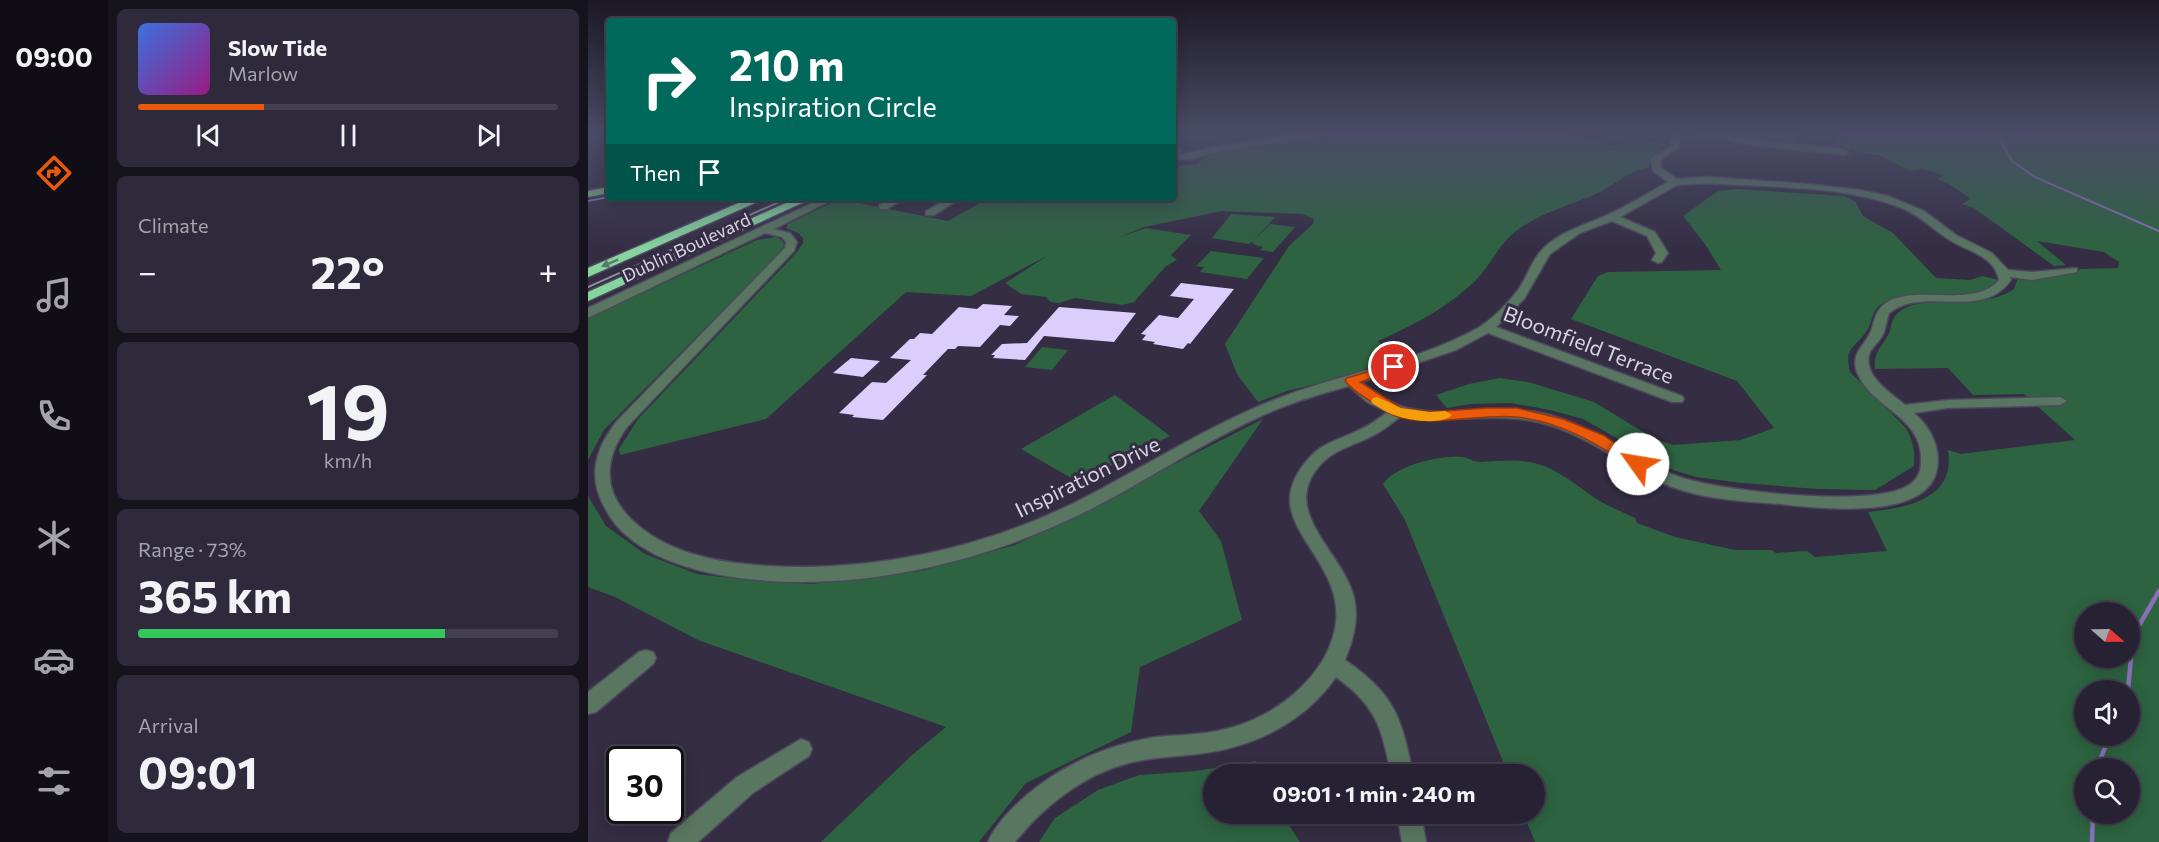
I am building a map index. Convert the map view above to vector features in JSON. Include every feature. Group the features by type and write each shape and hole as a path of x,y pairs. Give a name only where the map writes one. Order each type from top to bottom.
{"highway":[{"path":"588,273 753,201"},
{"path":"588,297 800,201"}],"main road":[{"path":"588,194 606,191"}],"street":[{"path":"1660,172 1675,182"},
{"path":"1707,180 1818,189 1887,200 1929,218 1949,235 1994,260 2004,273 2003,285 1991,294 1910,300 1893,305 1882,315 1876,334 1864,348 1863,370 1870,382 1903,410 1921,430 1930,450 1930,467 1922,483 1912,491 1875,501 1823,502 1716,494 1661,477 1588,434 1540,417 1500,412 1430,416 1397,412 1358,388 1351,381 1451,348 1487,328 1520,296 1546,252 1576,231 1612,217 1675,182 1707,180"},
{"name":"Dublin Boulevard","path":"588,313 825,201"},
{"path":"883,207 894,201"},
{"path":"930,213 951,201"},
{"path":"1612,217 1651,234 1662,253 1658,260"},
{"name":"Inspiration Drive","path":"765,230 788,236 792,242 790,249 622,424 605,446 600,460 600,476 604,495 610,507 625,524 644,540 660,548 711,566 769,573 826,573 899,565 962,552 1011,536 1068,513 1262,410 1351,381"},
{"path":"2004,273 2032,276 2073,270"},
{"name":"Bloomfield Terrace","path":"1487,328 1677,399"},
{"path":"1903,410 1948,404 2060,401"},
{"path":"1000,842 1044,795 1086,768 1106,759 1136,751 1227,740 1252,731 1302,702 1334,664 1344,633 1345,602 1336,576 1304,527 1297,505 1298,493 1308,471 1324,453 1338,444 1371,431 1397,412"},
{"path":"588,705 646,658"},
{"path":"1334,664 1376,698 1395,738 1400,764"},
{"path":"680,842 745,785 801,749"},
{"path":"1411,824 1414,842"}],"green space":[{"path":"1176,172 1634,172 1600,192 1546,214 1516,231 1476,280 1454,299 1417,322 1378,341 1392,355 1353,375 1287,391 1258,402 1237,374 1225,344 1289,246 1313,224 1314,219 1302,214 1222,211 1144,227 1117,238 1146,228 1191,235 1171,255 1177,260 1166,266 1134,302 1122,305 1075,298 1059,303 1051,302 1046,297 1021,294 1005,283 1047,256 971,296 906,292 766,419 620,455 619,449 638,419 796,253 803,243 803,238 786,228 788,224 835,201 849,201 948,221 983,201 1176,201"},
{"path":"1934,172 2159,172 2159,842 1535,842 1528,824 1545,824 1545,764 1504,764 1405,520 1383,484 1398,471 1419,463 1443,458 1463,457 1480,462 1528,462 1558,473 1598,500 1635,518 1637,523 1675,537 1735,550 1772,550 1776,553 1807,551 1815,557 1887,551 1868,512 1912,504 1936,491 1944,480 1948,467 1948,450 1961,454 2075,440 2024,394 1973,395 1948,368 1875,369 1878,351 1895,316 1908,307 1921,303 1985,300 2000,296 2014,289 2018,278 2035,279 2077,273 2080,269 2118,268 2119,262 2104,252 2037,241 2066,265 2054,266 1974,208 1962,204 1969,200 1968,197 1951,185 1937,179 1944,175"},
{"path":"1737,189 1844,196 1855,201 1863,216 1893,233 1936,278 1970,280 1983,276 1998,280 1986,289 1972,293 1906,295 1891,299 1878,307 1868,329 1849,353 1850,372 1908,432 1913,445 1914,466 1875,490 1817,489 1696,477 1673,470 1583,419 1511,403 1470,404 1447,408 1436,395 1469,384 1500,378 1528,382 1594,402 1653,438 1673,445 1741,440 1774,428 1737,381 1571,319 1598,276 1608,272 1721,270 1705,244 1683,216 1718,191"},
{"path":"1231,214 1275,217 1253,241 1270,224 1295,227 1273,252 1260,250 1263,247 1252,242 1249,244 1212,238"},
{"path":"776,237 784,244 782,251 604,430 588,460 588,318 757,240"},
{"path":"1211,251 1264,258 1247,279 1200,272 1204,267 1196,266"},
{"path":"1042,347 1068,350 1052,370 1025,367"},
{"path":"1115,395 1170,436 1078,482 1021,449"},
{"path":"1263,419 1199,511 1221,541 1242,620 1140,667 1131,732 1026,783 979,842 821,842 911,756 946,727 698,640 615,597 588,587 588,496 606,526 645,554 697,574 756,581 811,584 921,571 1015,545"},
{"path":"1256,761 1257,764 1238,764"},
{"path":"1203,770 1203,824 1288,824 1300,842 1039,842 1055,818 1098,790 1139,775"}],"building":[{"path":"1181,283 1234,289 1190,344 1188,343 1183,349 1142,340 1146,335 1141,334 1159,315 1178,318 1194,299 1170,296"},
{"path":"983,304 1012,306 1004,315 1019,316 1010,326 1000,325 980,347 958,346 955,349 948,349 923,375 927,375 883,420 852,417 854,415 839,413 872,382 886,383 911,360 890,358 910,339 914,339 920,333 932,334 959,307 977,309"},
{"path":"1059,307 1136,313 1114,342 1044,336 1025,360 993,358 995,355 991,355 1002,344 1027,343"},
{"path":"851,358 880,361 863,377 833,373"}],"waterway":[{"path":"2028,172 2159,231"},
{"path":"588,201 606,198"},
{"path":"2129,680 2133,636 2159,591"},
{"path":"2101,758 2106,746"},
{"path":"2092,842 2093,824"}],"railway":[{"path":"588,287 781,201"}],"slow traffic":[{"path":"1377,401 1397,412 1430,416 1445,415"}],"route":[{"path":"1394,367 1351,381 1358,388 1397,412 1430,416 1517,412 1558,422 1598,438 1638,464"}]}
